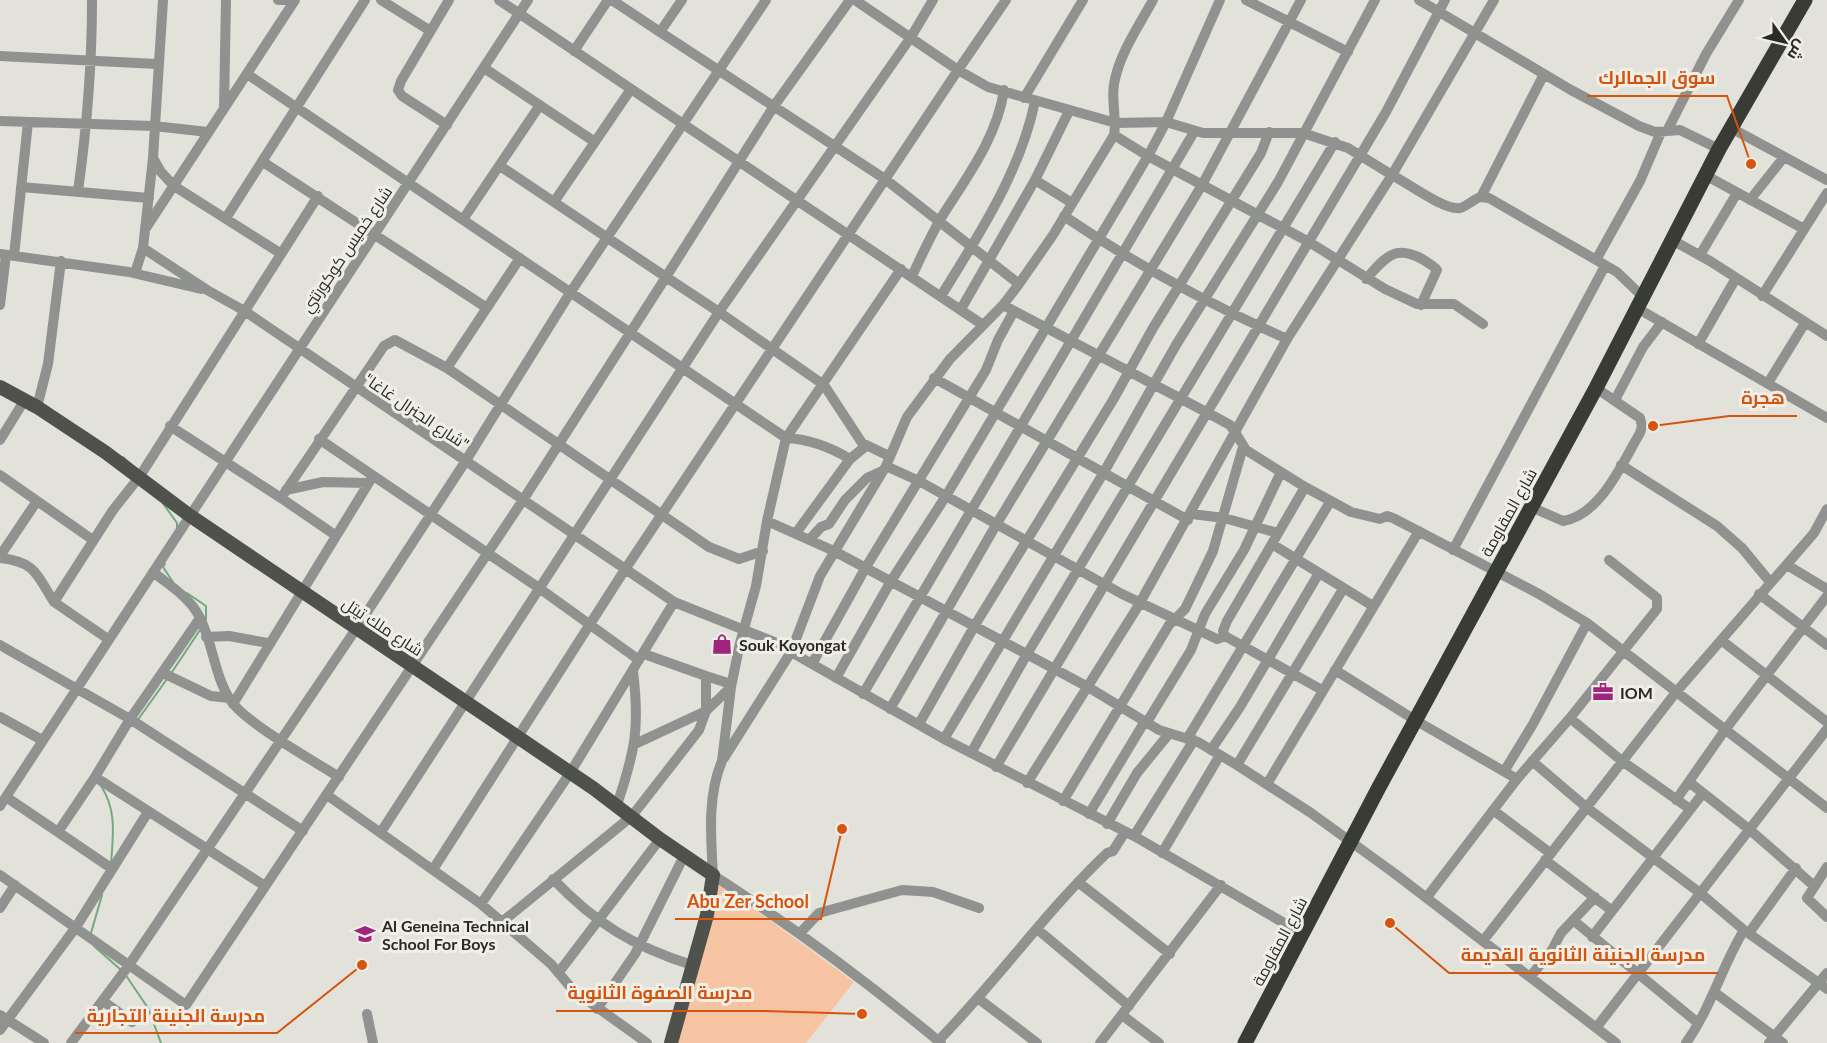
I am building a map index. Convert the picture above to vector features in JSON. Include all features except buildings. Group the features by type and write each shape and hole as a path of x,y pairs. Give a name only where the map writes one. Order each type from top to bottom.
{"highway":[{"name":"شارع المقاومة","path":"1245,1043 1415,720 1596,388 1705,175 1805,0"}],"main road":[{"name":"شارع ملك تيتل","path":"0,387 140,476 189,515 465,700 617,805 660,839 713,875"},
{"path":"671,1043 707,915 713,875"}],"street":[{"path":"78,190 87,123 92,59 92,0"},
{"path":"135,273 143,248 149,198 163,0"},
{"path":"224,109 226,0"},
{"path":"145,231 291,2 278,0"},
{"path":"226,218 365,0"},
{"path":"381,0 429,30"},
{"path":"447,125 402,96 398,90 429,30 449,0"},
{"path":"499,0 683,124 741,160 796,201 983,325"},
{"name":"شارع خميس كوكورتني","path":"3,802 76,687 177,539 189,515 224,461 528,0"},
{"path":"574,51 610,0 774,106 834,148 885,179 1019,284"},
{"path":"660,32 682,0"},
{"path":"71,1043 129,965 356,629 502,404 606,237 766,0"},
{"path":"0,875 186,1005 523,500 774,106 850,0"},
{"path":"855,0 958,70 988,87 1116,123 1166,122 1194,132 1303,133 1335,142 1361,155 1442,204 1455,208 1481,197 1489,198 1624,278 1640,303 1662,322 1827,418"},
{"path":"381,832 719,312 911,37 933,0"},
{"path":"434,868 624,571 847,234 1006,0"},
{"path":"941,296 972,246 1024,142 1029,99 1083,0"},
{"path":"1153,0 1116,74 1113,97 1116,123 1114,135 1019,284 1003,305 934,378 907,417 886,464 834,550 813,593 791,650 722,761 717,771 712,817 713,875 801,933 939,1042 979,999 1078,882 1130,834 1190,739 1330,502"},
{"path":"836,678 891,580 946,496 1148,156 1166,122 1220,0"},
{"path":"1246,0 1348,52"},
{"path":"890,709 996,525 1049,442 1202,185 1301,0"},
{"path":"944,739 1104,472 1176,345 1258,216 1374,0"},
{"path":"1419,0 1544,74 1639,126 1664,132 1682,130 1719,149"},
{"path":"996,767 1361,155 1444,0"},
{"path":"1027,783 1141,602 1287,339 1392,175 1494,0"},
{"path":"1453,550 1600,263 1664,132 1739,0"},
{"path":"0,56 157,64"},
{"path":"484,68 595,142"},
{"path":"247,74 464,218 570,293 786,438 804,439 820,444 850,459"},
{"path":"1481,197 1544,74"},
{"path":"554,202 631,89"},
{"path":"912,276 940,221 985,147 1001,110 1004,90"},
{"path":"464,218 540,105"},
{"path":"961,309 1035,180 1069,111"},
{"path":"0,122 154,126 208,132"},
{"path":"0,305 7,255 21,187 28,122"},
{"path":"1731,128 1827,180"},
{"path":"862,694 1071,339 1125,253 1194,132"},
{"path":"919,724 975,625 1261,153 1269,132"},
{"path":"1114,135 1148,156 1309,242 1366,279 1421,305 1451,303 1483,324"},
{"path":"971,753 1027,654 1130,486 1179,398 1335,142"},
{"path":"153,158 161,172 174,186 280,253"},
{"path":"1750,200 1784,158"},
{"path":"263,162 487,308"},
{"path":"500,166 824,385 866,446 886,464 1105,585 1217,639 1225,636 1322,690"},
{"path":"1705,175 1804,229"},
{"path":"1035,180 1072,202"},
{"path":"21,187 78,190 149,198"},
{"path":"1762,296 1827,192"},
{"path":"1700,255 1737,193"},
{"path":"54,602 93,540 140,476 243,310 318,196"},
{"path":"1064,216 1150,269 1287,339"},
{"path":"1672,240 1700,255 1827,336"},
{"name":"\"شارع الجنرال غاغا\"","path":"143,248 207,290 243,310 624,571 674,602 713,620 744,628 791,650 862,694 996,767 1130,834 1303,934"},
{"path":"1366,279 1387,257 1399,252 1410,253 1437,270 1421,305"},
{"path":"7,255 135,273 207,290"},
{"path":"447,368 520,258"},
{"path":"0,440 30,404 48,364 61,261"},
{"path":"722,761 731,685 744,628 753,602 767,521 786,438 901,269"},
{"path":"1698,344 1737,278"},
{"path":"1003,305 1071,339 1128,373 1230,426 1243,447 1330,502 1363,516 1380,519 1387,516 1393,518 1587,623 1827,808"},
{"path":"812,664 866,567 986,370 998,340 1014,311"},
{"path":"1616,400 1643,346 1662,322"},
{"path":"1768,383 1805,323"},
{"path":"283,494 384,346 391,340 398,341 447,368 710,548 725,555 746,558 763,551"},
{"path":"934,378 1154,501 1190,517 1224,518 1278,533"},
{"path":"1531,507 1563,521 1572,519 1590,508 1622,465 1642,426 1640,418 1596,388"},
{"path":"170,426 224,461 283,494 334,535"},
{"path":"319,439 371,479 487,552 641,657 731,685"},
{"path":"796,533 850,459 866,446"},
{"path":"1063,801 1174,619 1180,616 1185,609 1213,551 1243,447"},
{"path":"810,539 821,527 829,524 845,500 867,478 886,464"},
{"path":"1622,465 1717,526 1742,548 1770,582"},
{"path":"1089,814 1191,650 1198,629 1244,550 1281,472"},
{"path":"0,474 93,540"},
{"path":"283,494 323,482 371,479"},
{"path":"231,701 302,592 334,535 371,479"},
{"path":"1225,636 1224,628 1305,487"},
{"path":"37,501 0,557 22,560 32,568 54,602 108,639"},
{"path":"1483,941 1677,691 1814,533 1827,509"},
{"path":"767,521 834,550 891,580 1088,687 1168,735 1190,739 1216,752 1267,784 1427,897 1616,1043"},
{"path":"1267,784 1419,531"},
{"path":"1272,544 1373,606"},
{"path":"1427,897 1517,779 1570,718 1659,604 1657,597 1609,560"},
{"path":"1787,566 1827,589"},
{"path":"153,572 182,596 200,618 231,701"},
{"path":"1162,853 1216,752 1319,573"},
{"path":"1237,765 1344,589"},
{"path":"1759,594 1827,645"},
{"path":"1676,800 1725,730 1827,596"},
{"path":"482,904 564,769 633,671 674,602"},
{"path":"58,832 130,719 200,618"},
{"path":"1505,770 1533,724 1587,623"},
{"path":"206,637 229,636 268,643"},
{"path":"1720,640 1827,722"},
{"path":"0,645 130,719 303,831"},
{"path":"1335,670 1517,779"},
{"path":"617,805 635,744 637,716 633,671"},
{"path":"163,673 211,696 231,701 281,739 339,777"},
{"path":"502,922 632,816 699,730 706,711 706,676"},
{"path":"635,744 706,711 731,685"},
{"path":"0,717 42,741"},
{"path":"1570,718 1622,761 1690,809"},
{"path":"1596,1028 1827,729"},
{"path":"1107,824 1137,773 1168,735"},
{"path":"1532,761 1586,807 1700,893 1747,932 1823,986"},
{"path":"95,777 265,886"},
{"path":"1689,782 1814,885"},
{"path":"1592,937 1703,793"},
{"path":"327,795 434,868 482,904 559,972 573,990 646,1043"},
{"path":"3,802 58,832 111,868"},
{"path":"1493,810 1611,910"},
{"path":"0,1030 3,1017 76,927 148,812"},
{"path":"559,972 660,839"},
{"path":"597,1009 639,946 684,856"},
{"path":"1827,867 1814,885 1808,900 1827,917"},
{"path":"1686,1043 1714,992 1725,963 1796,868"},
{"path":"553,879 599,921 639,946 692,965"},
{"path":"1078,882 1170,954"},
{"path":"0,908 15,885"},
{"path":"1100,1043 1221,885"},
{"path":"801,933 819,913 903,890 933,892 979,908"},
{"path":"1530,977 1573,920 1595,897"},
{"path":"1573,920 1698,1023"},
{"path":"1037,929 1159,1043"},
{"path":"1714,992 1775,1041 1823,986 1827,972"},
{"path":"979,999 1037,1043"},
{"path":"103,1001 132,1022"},
{"path":"367,1014 373,1043"},
{"path":"3,1017 44,1043"}],"shaded area":[{"path":"719,883 854,982 806,1043 674,1043"}],"waterway":[{"path":"123,457 134,467"},
{"path":"162,502 177,523 177,528"},
{"path":"165,564 163,567 173,582"},
{"path":"187,593 206,606 206,619"},
{"path":"172,672 200,630"},
{"path":"137,721 167,679"},
{"path":"101,786 112,814 111,864"},
{"path":"91,933 102,895"},
{"path":"94,946 121,970"},
{"path":"127,977 148,1008 161,1043"}],"place":[{"name":"سوق الجمالرك","path":"1751,164"},
{"name":"هجرة","path":"1653,426"},
{"name":"Souk Koyongat","path":"722,644"},
{"name":"IOM","path":"1603,692"},
{"name":"Abu Zer School","path":"842,829"},
{"name":"مدرسة الجنينة الثانوية القديمة","path":"1390,923"},
{"name":"Al Geneina Technical School For Boys","path":"365,934"},
{"name":"مدرسة الجنينة التجارية","path":"362,965"},
{"name":"مدرسة الصفوة الثانوية","path":"862,1014"}]}
